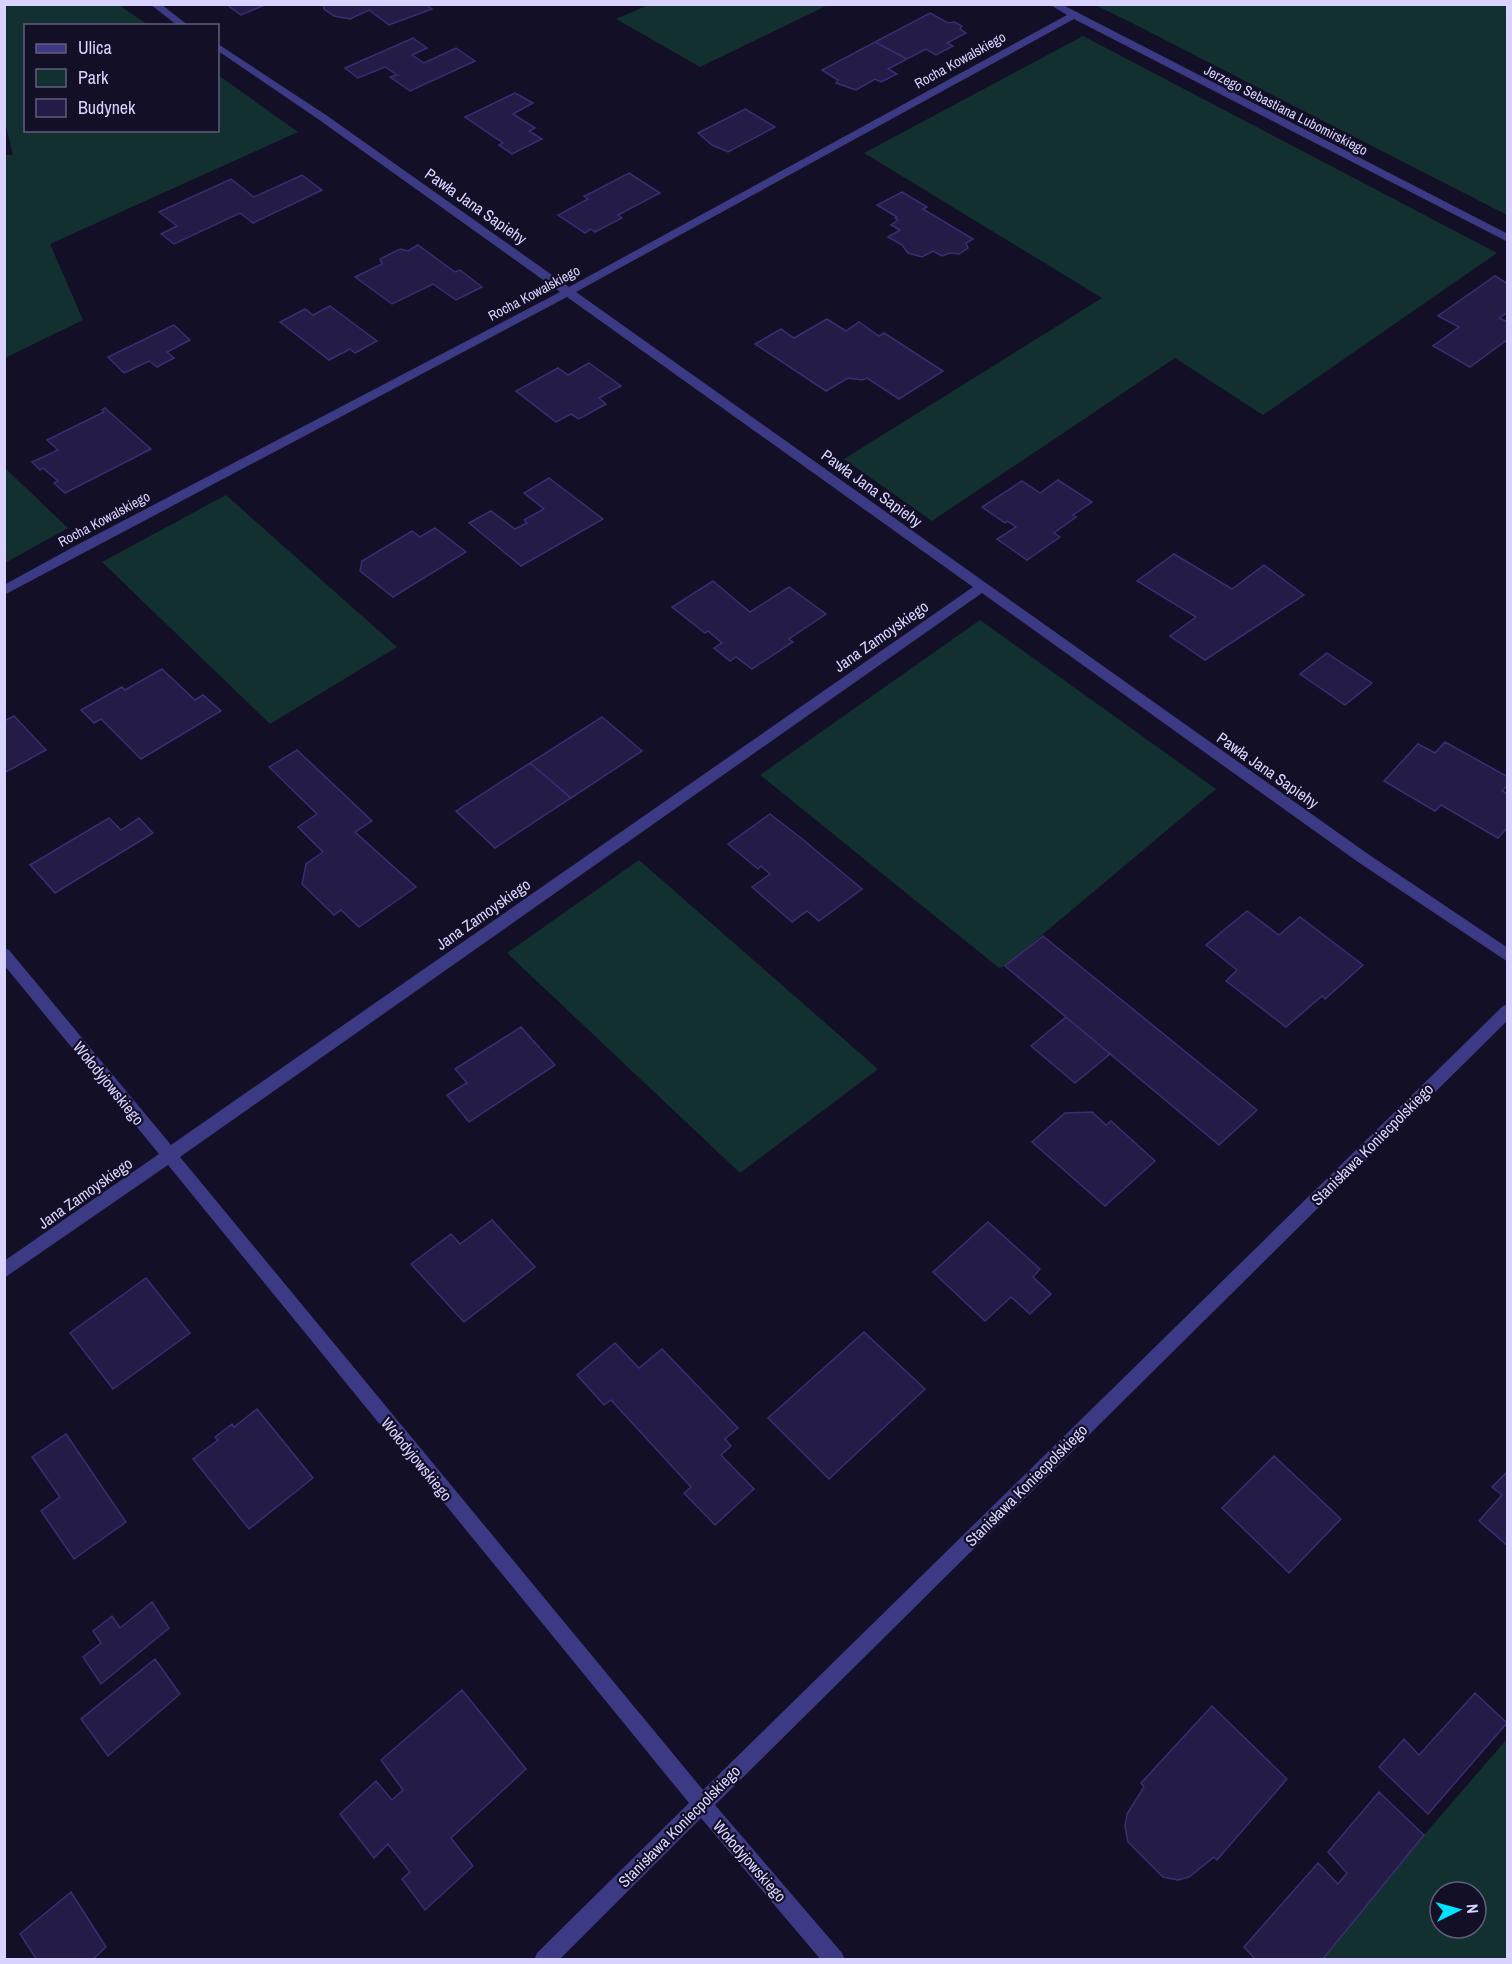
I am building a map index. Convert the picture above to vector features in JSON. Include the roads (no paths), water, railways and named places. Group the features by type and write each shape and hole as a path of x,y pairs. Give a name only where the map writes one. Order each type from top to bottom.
{"street":[{"path":"154,4 182,24"},
{"name":"Jerzego Sebastiana Lubomirskiego","path":"1053,4 1508,239"},
{"name":"Rocha Kowalskiego","path":"4,591 79,549 568,292 1074,15"},
{"name":"Pawła Jana Sapiehy","path":"219,48 322,117 1363,858 1508,956"},
{"name":"Jana Zamoyskiego","path":"4,1271 982,587"},
{"name":"Wołodyjowskiego","path":"4,954 702,1804 835,1959"},
{"name":"Stanisława Koniecpolskiego","path":"544,1959 1508,1010"}]}
